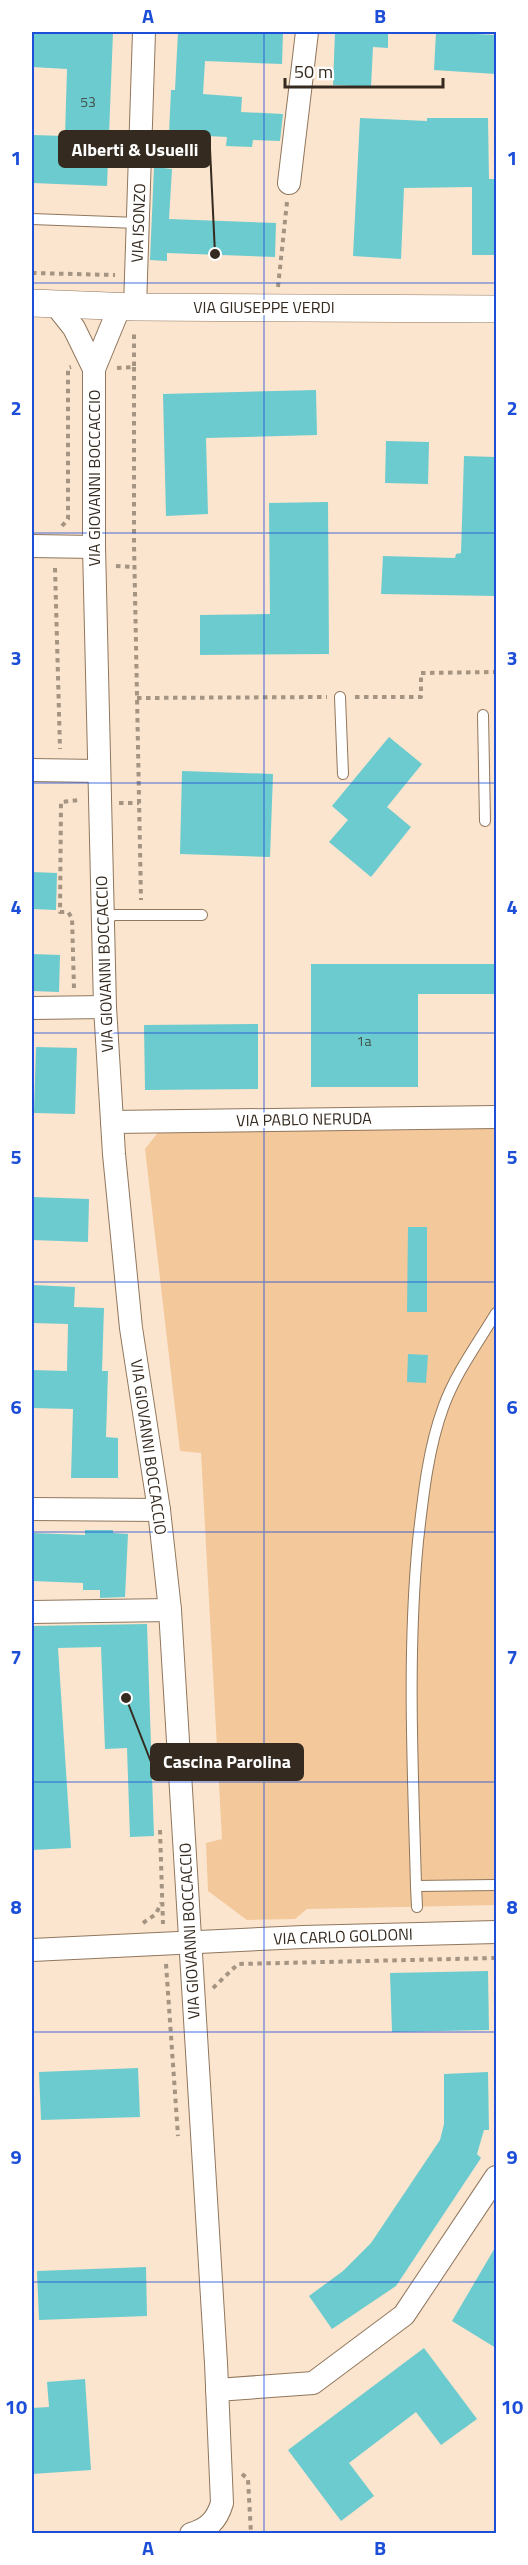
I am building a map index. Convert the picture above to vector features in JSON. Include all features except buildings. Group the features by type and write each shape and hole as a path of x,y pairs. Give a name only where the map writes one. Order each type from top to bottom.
{"street":[{"name":"VIA ISONZO","path":"128,307 136,275 144,32"},
{"path":"289,183 307,32"},
{"name":"VIA GIUSEPPE VERDI","path":"43,303 128,307 496,309"},
{"name":"VIA GIOVANNI BOCCACCIO","path":"43,303 74,328 84,368 100,560 99,771 102,919 112,1122 131,1328 159,1510 170,1610 223,2498 213,2523 203,2530 190,2534"},
{"name":"VIA GIOVANNI BOCCACCIO","path":"84,368 128,307"},
{"path":"32,546 54,546 100,560"},
{"path":"32,770 99,771"},
{"path":"32,1008 105,1007"},
{"name":"VIA PABLO NERUDA","path":"112,1122 496,1117"},
{"path":"32,1509 159,1510"},
{"path":"32,1612 170,1610"},
{"name":"VIA CARLO GOLDONI","path":"32,1950 496,1932"},
{"path":"217,2390 313,2383 404,2315 496,2177"}],"lane":[{"path":"32,219 138,223"},
{"path":"340,697 343,774"},
{"path":"483,715 485,820"},
{"path":"102,919 115,915 202,915"},
{"path":"417,1907 410,1658 420,1524 434,1442 444,1405 460,1372 496,1313"},
{"path":"416,1886 496,1885"}],"path":[{"path":"276,307 289,183"},
{"path":"32,273 136,275"},
{"path":"134,367 141,914"},
{"path":"70,1008 69,993 74,989 73,927 72,918 68,912 60,912 61,802 79,802 78,793 62,785 54,546 56,533 68,519 68,368 84,368"},
{"path":"100,560 135,567"},
{"path":"115,803 139,803"},
{"path":"192,1991 212,1990 238,1964 496,1958"}],"shaded area":[{"path":"496,1126 496,1905 307,1909 295,1919 247,1920 208,1891 206,1843 222,1839 201,1453 180,1451 145,1149 160,1130"}],"place":[{"name":"Alberti & Usuelli","path":"215,254"},
{"name":"Cascina Parolina","path":"126,1698"}]}
